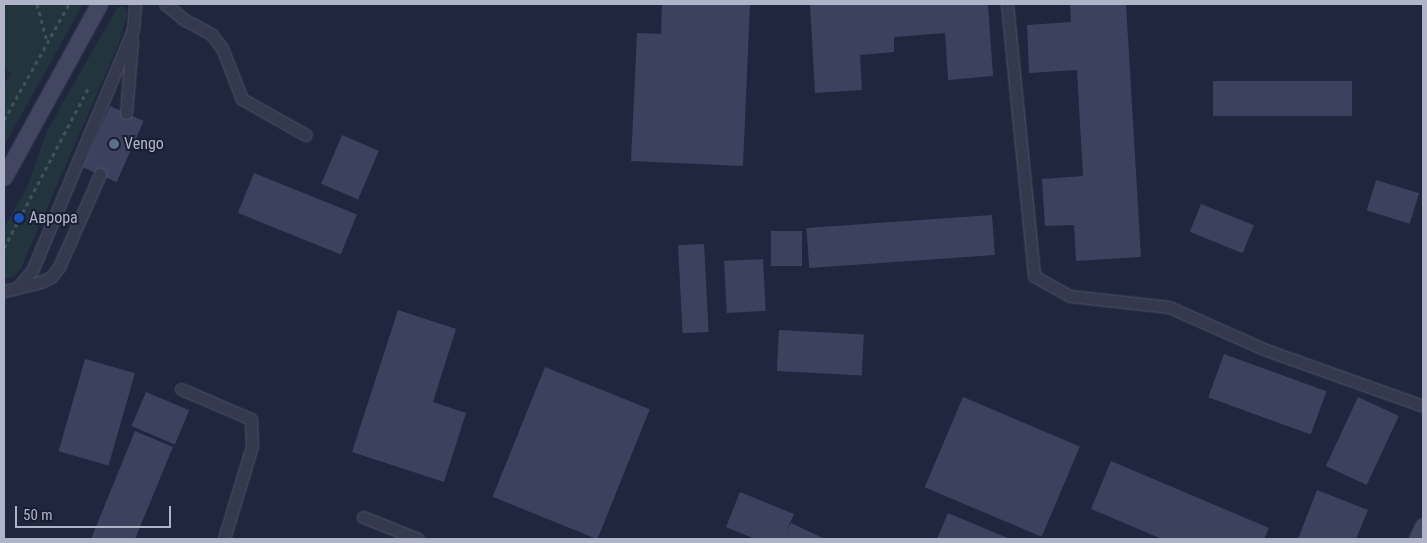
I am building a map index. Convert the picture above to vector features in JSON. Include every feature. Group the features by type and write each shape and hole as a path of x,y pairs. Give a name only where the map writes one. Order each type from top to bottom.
{"main road":[{"path":"4,177 99,4"},
{"path":"1418,539 1423,526"}],"lane":[{"path":"126,113 135,4"},
{"path":"165,4 185,20 211,34 222,48 242,99 306,135"},
{"path":"1007,4 1034,276 1070,296 1169,307 1266,350 1423,406"},
{"path":"17,288 32,271 133,30"},
{"path":"4,291 41,282 51,277 59,267 100,174"},
{"path":"181,389 251,419 252,446 224,539"},
{"path":"363,517 418,539"}],"path":[{"path":"37,4 47,42"},
{"path":"4,120 69,4"},
{"path":"4,248 92,82"}],"shaded area":[{"path":"4,4 83,4 4,146 4,84 11,74 4,66"},
{"path":"121,6 126,8 127,15 119,43 21,268 15,276 4,279 4,228 28,185 47,131 117,8"}],"building":[{"path":"662,4 750,4 743,166 631,161 637,33 661,34"},
{"path":"810,4 988,4 993,76 948,80 945,33 894,37 894,52 860,55 862,90 815,93"},
{"path":"1070,4 1126,4 1141,257 1076,261 1074,225 1045,226 1042,179 1083,176 1077,70 1029,73 1027,25 1071,22"},
{"path":"1213,81 1352,81 1352,116 1213,116"},
{"name":"Vengo","path":"110,106 144,121 117,182 83,167"},
{"path":"342,135 379,151 358,199 321,184"},
{"path":"254,173 357,215 341,254 238,213"},
{"path":"1376,180 1419,193 1410,224 1367,211"},
{"path":"1201,204 1254,225 1243,253 1190,232"},
{"path":"992,215 995,255 809,268 806,228"},
{"path":"771,231 802,231 802,266 771,266"},
{"path":"704,244 709,332 683,333 678,245"},
{"path":"763,259 766,311 727,313 724,261"},
{"path":"398,310 456,329 433,402 466,413 444,482 352,452"},
{"path":"779,330 864,334 862,375 777,371"},
{"path":"1224,354 1326,391 1311,435 1208,397"},
{"path":"85,359 135,373 109,466 59,451"},
{"path":"545,367 650,409 597,539 493,497"},
{"path":"146,392 189,410 175,444 132,426"},
{"path":"963,397 1080,447 1042,537 925,487"},
{"path":"1358,397 1399,416 1367,485 1326,466"},
{"path":"135,431 173,447 135,539 91,539"},
{"path":"1111,461 1269,528 1264,539 1162,539 1091,509"},
{"path":"1317,490 1368,510 1356,539 1298,539"},
{"path":"740,492 794,514 786,532 791,523 825,539 755,539 726,527"},
{"path":"948,513 1010,539 937,539"}],"place":[{"name":"Vengo","path":"114,144"},
{"name":"Аврора","path":"19,218"}]}
